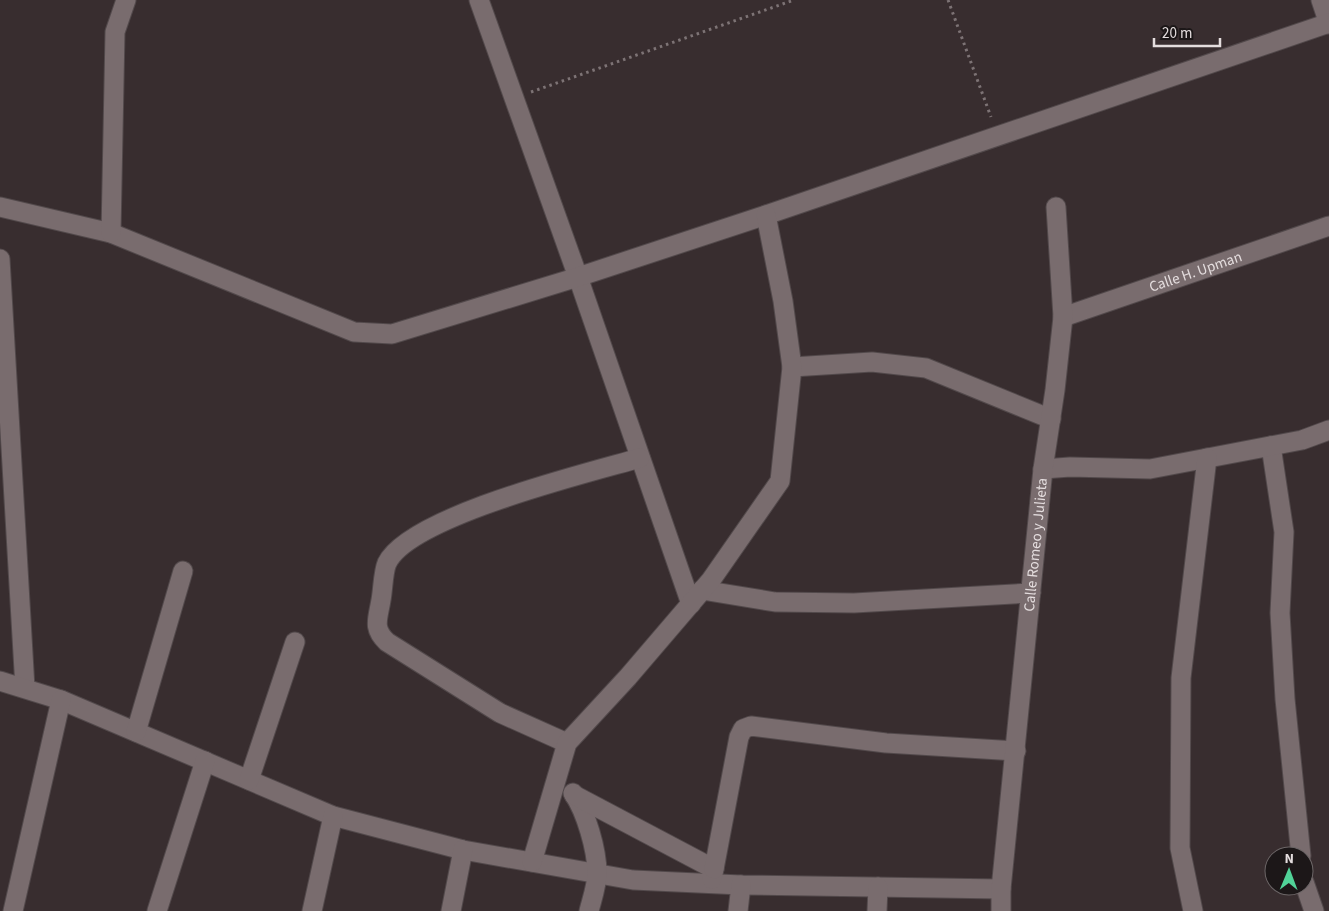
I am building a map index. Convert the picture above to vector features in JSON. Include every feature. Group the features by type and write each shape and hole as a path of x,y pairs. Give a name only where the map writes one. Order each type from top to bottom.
{"street":[{"path":"111,233 115,32 126,0"},
{"path":"479,0 578,277 640,458 697,597"},
{"path":"0,207 111,233 354,332 392,334 578,277 766,215 1329,23 1321,0"},
{"path":"1042,469 1051,420 1062,317 1056,207"},
{"path":"532,862 567,743 628,677 711,580 780,481 792,367 783,301 766,215"},
{"name":"Calle H. Upman","path":"1062,317 1329,226"},
{"path":"0,259 6,451 25,688"},
{"path":"792,367 872,362 926,368 1051,420"},
{"name":"Calle Romeo y Julieta","path":"1001,911 1042,469 1070,467 1150,468 1302,440 1329,430"},
{"path":"1271,446 1284,532 1280,613 1285,699 1300,846"},
{"path":"567,743 500,713 387,642 379,635 377,625 387,563 396,552 425,530 490,502 640,458"},
{"path":"1193,911 1180,848 1181,678 1207,458"},
{"path":"136,732 183,571"},
{"path":"697,597 775,602 854,603 1031,593"},
{"path":"249,780 295,642"},
{"path":"0,681 61,700 333,816 463,850 633,880 713,876"},
{"path":"12,908 61,700"},
{"path":"713,876 739,736 743,729 752,726 886,743 1016,751"},
{"path":"157,911 206,761"},
{"path":"558,774 574,795 593,844 597,874 589,911"},
{"path":"574,795 713,876 741,885 1002,889"},
{"path":"312,911 333,816"},
{"path":"451,911 463,850"},
{"path":"738,911 741,885"},
{"path":"876,911 878,887"},
{"path":"1309,896 1314,911"}],"path":[{"path":"514,98 794,0"},
{"path":"948,0 998,136"}]}
